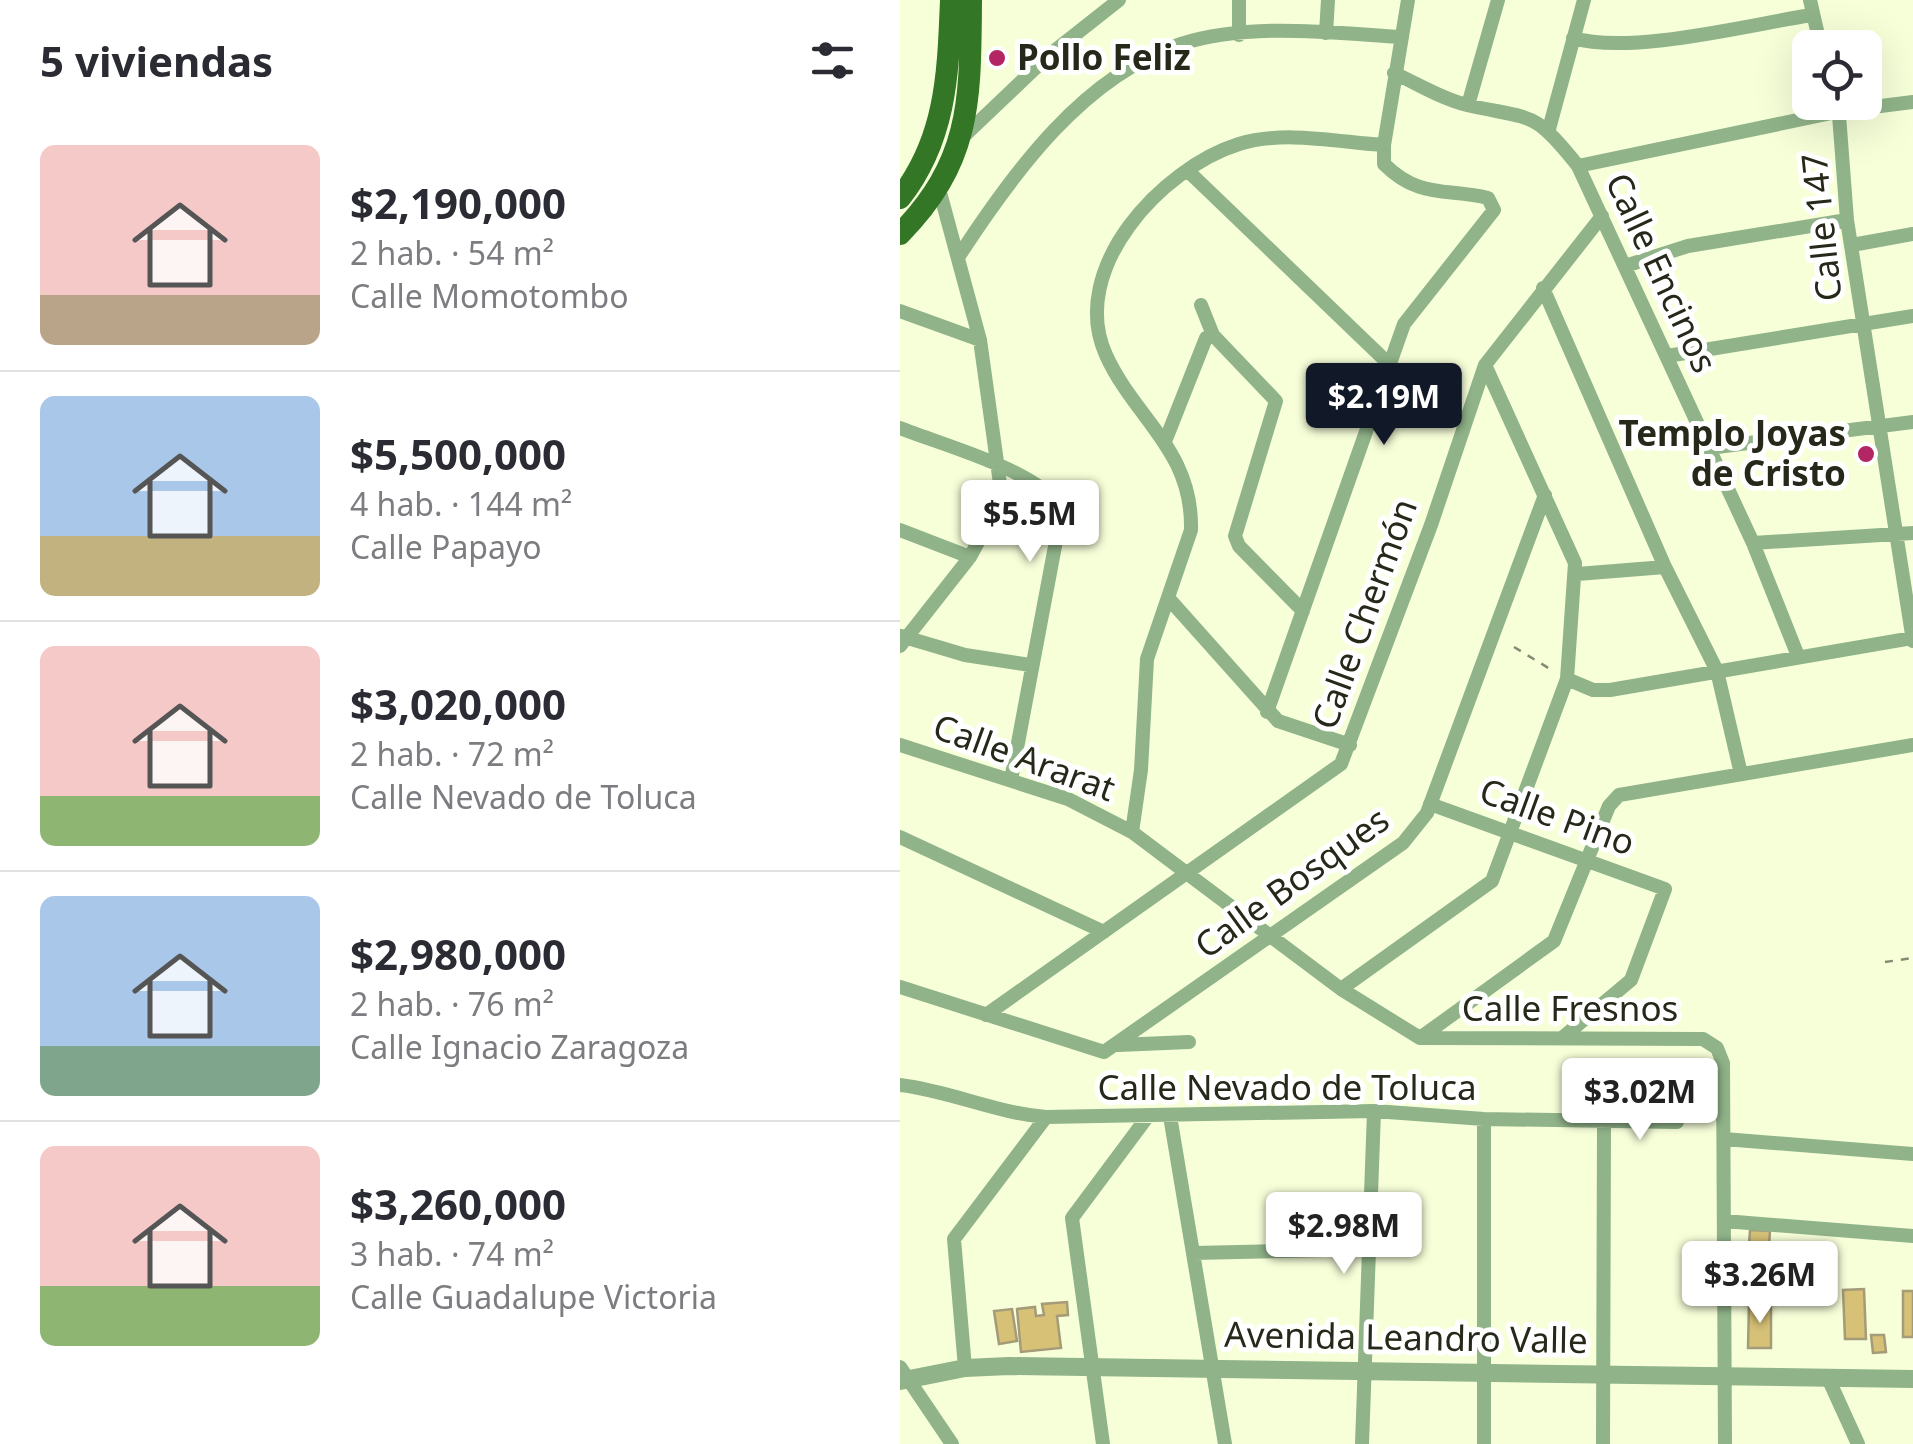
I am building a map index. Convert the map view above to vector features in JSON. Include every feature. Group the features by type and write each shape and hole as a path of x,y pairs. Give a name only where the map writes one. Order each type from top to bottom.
{"main road":[{"path":"900,198 942,118 951,0"},
{"path":"900,234 938,185 960,140 968,101 971,0"}],"street":[{"path":"960,140 1034,68 1120,0"},
{"path":"1238,35 1239,0"},
{"path":"1326,32 1328,0"},
{"path":"1267,712 1390,364 1415,304 1490,218 1494,204 1479,196 1443,196 1418,188 1384,164 1394,74 1408,0"},
{"path":"1468,105 1498,0"},
{"path":"1571,0 1580,18"},
{"path":"1549,129 1584,0"},
{"path":"1573,38 1604,44 1640,41 1810,8"},
{"path":"960,256 986,215 1067,117 1108,82 1143,60 1182,44 1238,35 1326,32 1402,37"},
{"name":"Calle Encinos","path":"1394,74 1468,105 1509,110 1549,129 1578,166 1753,543 1798,656"},
{"path":"1882,104 1913,102"},
{"path":"1578,166 1792,118"},
{"name":"Calle 147","path":"1841,120 1848,220 1913,639"},
{"path":"1132,832 1141,770 1143,686 1148,659 1190,530 1191,508 1166,440 1104,352 1098,304 1108,262 1160,194 1188,170 1238,144 1262,139 1384,145"},
{"path":"1188,170 1390,364"},
{"path":"938,185 980,340 1002,498 970,557 902,640 1030,665"},
{"name":"Calle Chermón","path":"986,1015 1335,770 1350,745 1484,365 1602,216"},
{"path":"1625,266 1688,246 1848,220"},
{"path":"1852,245 1913,234"},
{"path":"1544,288 1666,567 1717,671 1741,774"},
{"path":"1200,305 1212,335 1276,401 1236,536 1239,546 1303,611"},
{"path":"900,312 980,340"},
{"path":"1666,356 1913,316"},
{"path":"1166,440 1206,338 1212,335"},
{"path":"1341,989 1492,881 1567,679 1577,574 1484,365"},
{"path":"1709,448 1913,422"},
{"path":"900,428 1000,467 1048,493 1062,509 1011,780"},
{"name":"Calle Bosques","path":"1110,1048 1403,843 1422,823 1545,496"},
{"path":"900,530 970,557"},
{"path":"1753,543 1913,533"},
{"path":"1577,574 1666,567"},
{"path":"1170,600 1267,712 1293,727 1350,745"},
{"path":"1567,679 1593,690 1610,690 1913,639"},
{"name":"Calle Ararat","path":"900,745 1068,799 1132,832 1341,989 1420,1038"},
{"path":"1420,1038 1554,941 1612,800 1619,795 1913,746"},
{"name":"Calle Pino","path":"1430,804 1512,830 1663,887 1667,894 1631,980 1561,1038"},
{"path":"900,837 1104,932"},
{"path":"900,987 1110,1048 1189,1042"},
{"name":"Calle Fresnos","path":"1420,1038 1703,1039 1717,1048 1723,1063 1724,1139"},
{"name":"Calle Nevado de Toluca","path":"900,1085 965,1097 1020,1115 1046,1117 1374,1111 1484,1119 1677,1122"},
{"path":"1362,1444 1374,1111"},
{"path":"1103,1444 1072,1218 1148,1116"},
{"path":"1170,1116 1225,1444"},
{"path":"965,1368 954,1239 1046,1117"},
{"path":"1484,1119 1484,1444"},
{"path":"1603,1444 1604,1121"},
{"path":"1725,1444 1724,1139 1913,1154"},
{"path":"1724,1222 1913,1236"},
{"path":"1194,1253 1368,1249"},
{"name":"Avenida Leandro Valle","path":"902,1376 965,1368 1214,1368 1913,1379"},
{"path":"902,1376 952,1444"},
{"path":"1828,1378 1858,1444"}],"path":[{"path":"1514,647 1567,679"},
{"path":"1884,962 1913,958"}],"building":[{"path":"1750,1230 1770,1231 1768,1261 1748,1260"},
{"path":"1766,1283 1767,1295 1747,1296 1747,1284"},
{"path":"1864,1289 1866,1339 1845,1339 1843,1290"},
{"path":"1903,1291 1913,1291 1913,1337 1903,1337"},
{"path":"1067,1302 1068,1315 1057,1316 1061,1348 1021,1352 1017,1309 1035,1307 1036,1316 1044,1315 1042,1304"},
{"path":"1749,1303 1771,1303 1771,1348 1748,1348"},
{"path":"1012,1309 1017,1341 999,1344 994,1311"},
{"path":"1871,1335 1884,1335 1886,1352 1873,1353"}],"place":[{"name":"Pollo Feliz","path":"997,58"},
{"name":"Templo Joyas de Cristo","path":"1866,454"}]}
